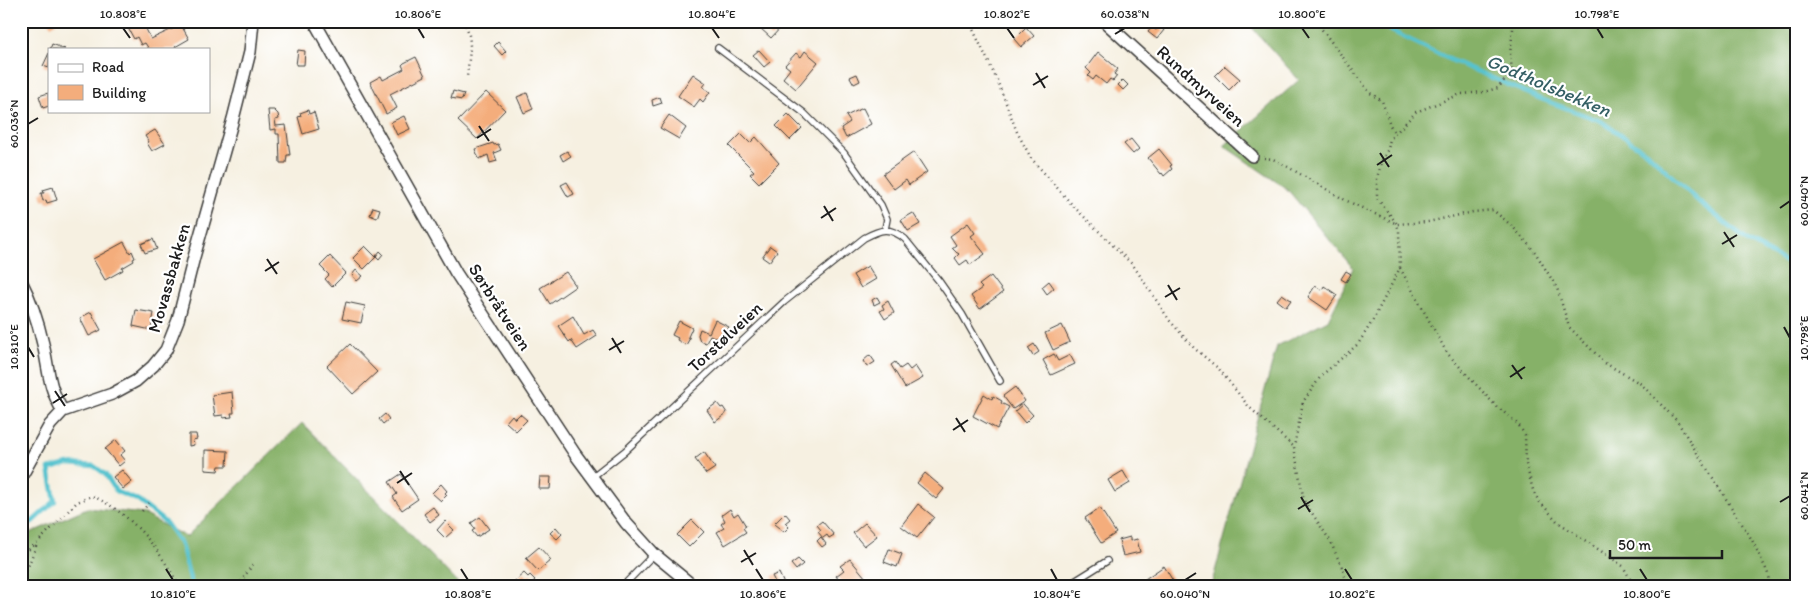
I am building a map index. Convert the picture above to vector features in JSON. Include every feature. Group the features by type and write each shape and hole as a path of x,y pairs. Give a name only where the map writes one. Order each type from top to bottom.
{"street":[{"name":"Movassbakken","path":"62,411 112,394 136,381 153,366 166,350 178,320 233,119 250,52 253,21"},
{"name":"Sørbråtveien","path":"314,21 456,273 575,454 626,522 654,554 693,586"},
{"name":"Rundmyrveien","path":"1104,21 1252,156"},
{"path":"21,281 40,330 51,388 62,411 50,425 21,477"}],"lane":[{"path":"718,48 799,110 844,153 881,205 887,219 885,229 905,239 939,281 974,334 1000,381"},
{"name":"Torstølveien","path":"592,476 625,451 784,302 864,238 885,229"},
{"path":"623,586 654,554"},
{"path":"1068,586 1106,561"}],"path":[{"path":"463,21 468,28 470,43 467,78"},
{"path":"969,21 997,80 1017,132 1031,158 1074,207 1133,265 1170,321 1194,348 1219,369 1249,407 1294,447"},
{"path":"1317,21 1320,28 1370,93 1382,101 1395,134"},
{"path":"1348,586 1329,539 1304,501 1294,447 1302,402 1321,376 1358,344 1372,322 1400,268 1400,242 1397,224 1377,198 1377,178 1382,160 1388,150 1390,139 1416,112 1461,94 1484,92 1498,88 1512,71 1510,53 1514,21"},
{"path":"1252,156 1273,159 1345,200 1397,224 1428,222 1473,212 1492,210 1513,227 1535,252 1557,288 1569,326 1606,363 1641,384 1677,421 1752,540 1767,570 1772,586"},
{"path":"1400,268 1447,353 1495,404 1518,424 1525,435 1526,464 1533,490 1538,500 1558,522 1623,566 1634,586"},
{"path":"21,556 38,542 77,502 92,496 104,501 141,530 166,562 179,586"},
{"path":"142,511 149,503"},
{"path":"21,584 38,542"},
{"path":"238,586 253,564"}],"green space":[{"path":"1246,21 1797,21 1797,586 1211,586 1277,346 1328,320 1353,268 1287,189 1224,146 1299,80"},
{"path":"302,423 461,586 21,586 21,537 87,508 143,514 186,537"}],"building":[{"path":"48,21 55,21 56,23 51,26"},
{"path":"142,21 151,39 181,25 189,39 176,48 148,48 145,43 141,45 137,37 134,39 128,28"},
{"path":"765,21 781,21 784,24 771,38 759,27"},
{"path":"1159,26 1164,30 1157,39 1148,32 1152,27 1156,30"},
{"path":"1026,27 1034,36 1021,47 1014,39"},
{"path":"498,42 506,51 502,55 494,46"},
{"path":"52,44 62,48 50,48"},
{"path":"298,50 305,51 304,65 296,65"},
{"path":"759,50 770,62 764,67 753,55"},
{"path":"805,51 818,62 796,89 783,78 790,69 785,65 796,53 801,57"},
{"path":"1098,52 1118,69 1114,74 1117,76 1113,81 1110,79 1106,84 1096,76 1093,80 1088,76 1091,73 1086,68"},
{"path":"48,55 48,68 43,66"},
{"path":"416,57 425,76 390,94 397,108 386,114 370,82 381,76 383,80 404,69 402,65 404,63"},
{"path":"1225,66 1240,79 1229,90 1215,76"},
{"path":"693,74 706,83 703,87 710,92 703,102 700,99 694,107 678,96"},
{"path":"857,74 860,81 854,84 850,77"},
{"path":"1123,80 1128,85 1123,90 1118,85"},
{"path":"453,91 464,94 462,100 451,98"},
{"path":"486,92 505,110 477,139 458,121"},
{"path":"48,93 48,106 43,108 39,96"},
{"path":"527,93 533,109 524,113 517,97"},
{"path":"660,97 662,103 653,106 652,100"},
{"path":"863,108 871,124 846,138 841,128 850,122 846,116"},
{"path":"268,110 274,110 278,114 279,119 275,120 276,126 286,125 290,155 287,155 286,163 280,163 279,134 276,134 276,129 270,130"},
{"path":"308,110 309,114 314,112 319,129 303,134 298,117 301,116 300,113"},
{"path":"788,114 802,128 790,140 776,126"},
{"path":"669,115 686,128 679,139 660,128"},
{"path":"404,116 410,129 397,135 391,122"},
{"path":"155,130 165,144 152,151 145,136"},
{"path":"741,134 750,143 756,137 779,163 759,183 750,174 754,171 729,146"},
{"path":"1131,139 1139,149 1133,154 1124,144"},
{"path":"493,143 494,145 498,144 501,150 494,153 497,161 490,163 488,155 479,159 475,149"},
{"path":"1159,149 1172,165 1170,166 1172,169 1164,176 1148,158"},
{"path":"567,151 571,156 563,161 560,155"},
{"path":"914,152 927,172 909,185 906,180 894,189 883,174"},
{"path":"567,182 574,194 568,197 561,185"},
{"path":"53,187 57,200 47,203 46,200 43,201 41,193 44,193 43,190"},
{"path":"373,207 380,209 377,218 370,215"},
{"path":"913,213 920,224 908,231 901,220"},
{"path":"968,223 975,233 971,236 985,254 970,265 967,260 960,265 955,258 959,254 952,248 956,245 950,236"},
{"path":"153,239 157,249 145,253 141,244"},
{"path":"124,242 130,253 132,251 135,258 133,259 134,261 105,280 93,259"},
{"path":"365,246 376,257 364,269 353,258"},
{"path":"770,246 777,251 769,262 762,257"},
{"path":"380,251 383,254 379,259 376,256"},
{"path":"330,256 346,273 332,287 325,279 329,275 320,266"},
{"path":"868,266 876,279 861,288 853,275"},
{"path":"356,270 363,276 357,281 352,275"},
{"path":"1346,271 1351,274 1346,282 1341,279"},
{"path":"566,272 576,286 550,304 540,288"},
{"path":"991,276 1003,292 980,309 971,296 982,288 979,285"},
{"path":"1049,281 1054,288 1047,294 1042,287"},
{"path":"1315,286 1322,290 1324,286 1337,295 1327,310 1308,297"},
{"path":"1282,294 1291,300 1286,307 1277,300"},
{"path":"877,297 880,302 874,305 872,300"},
{"path":"888,301 894,313 885,319 880,311 884,309 882,305"},
{"path":"346,302 365,306 361,323 342,319"},
{"path":"136,310 154,313 151,330 133,326"},
{"path":"91,312 101,330 89,336 80,318"},
{"path":"573,316 584,335 593,330 597,336 577,349 571,340 569,342 558,326"},
{"path":"715,320 729,327 722,341 710,335 706,343 700,341 698,335 700,329 709,333"},
{"path":"679,321 692,328 686,345 672,335"},
{"path":"1062,325 1070,342 1053,350 1045,333"},
{"path":"350,344 377,372 353,394 327,366"},
{"path":"1034,344 1039,352 1033,356 1028,348"},
{"path":"1054,354 1058,361 1070,355 1075,364 1051,375 1043,360"},
{"path":"870,355 875,362 867,367 863,361"},
{"path":"895,362 900,369 906,365 910,370 915,366 923,378 905,388 891,365"},
{"path":"1015,387 1025,401 1013,409 1003,396"},
{"path":"232,392 234,413 231,413 232,417 223,418 223,415 215,416 212,395"},
{"path":"984,394 992,399 993,396 1009,407 997,429 973,416"},
{"path":"717,403 727,413 715,422 707,410"},
{"path":"1023,404 1033,415 1025,423 1015,411"},
{"path":"385,414 389,419 383,424 379,419"},
{"path":"520,414 527,420 516,431 506,422 512,415 515,419"},
{"path":"189,434 196,434 197,439 193,440 194,445 189,446"},
{"path":"116,440 125,451 120,455 125,461 119,466 105,449"},
{"path":"205,450 228,451 227,466 219,466 218,471 205,470"},
{"path":"704,452 715,468 706,474 695,459"},
{"path":"122,470 132,482 123,489 113,477"},
{"path":"1123,471 1130,483 1115,492 1108,480"},
{"path":"925,473 944,489 936,499 917,483"},
{"path":"401,474 418,499 402,510 393,497 397,494 389,482"},
{"path":"540,477 551,477 550,489 539,489"},
{"path":"441,484 447,491 445,493 447,495 441,501 432,493"},
{"path":"918,504 934,517 917,538 901,526"},
{"path":"433,507 439,515 430,522 424,514"},
{"path":"1100,508 1116,533 1101,543 1085,518"},
{"path":"730,509 734,516 738,513 746,526 743,528 746,532 725,545 717,532 724,528 721,524 725,521 722,515"},
{"path":"785,513 790,519 785,523 789,527 784,532 774,524"},
{"path":"480,517 489,529 477,537 472,531 475,529 471,523"},
{"path":"692,520 704,532 689,547 677,535"},
{"path":"445,521 454,530 445,538 437,530"},
{"path":"822,521 834,535 829,538 827,535 823,538 818,532 821,530 817,525"},
{"path":"865,523 877,536 864,546 853,533"},
{"path":"556,527 562,534 557,539 550,533"},
{"path":"821,537 826,544 822,547 817,541"},
{"path":"1130,537 1130,541 1137,539 1140,552 1123,556 1119,540"},
{"path":"539,547 551,560 538,571 526,558"},
{"path":"889,549 902,554 897,567 884,562"},
{"path":"798,559 803,564 796,570 791,564"},
{"path":"850,559 866,578 856,586 843,586 836,576 844,570 840,566"},
{"path":"1164,566 1176,586 1149,586 1145,579"},
{"path":"524,573 528,577 530,575 535,580 532,583 535,586 509,586"},
{"path":"779,573 784,584 777,586 772,576"}],"waterway":[{"name":"Godtholsbekken","path":"1371,21 1453,61 1541,99 1601,121 1649,154 1699,202 1749,242 1797,270"},
{"path":"21,532 55,501 49,469 68,464 94,466 105,474 117,492 137,500 166,523 181,544 192,586"}]}
